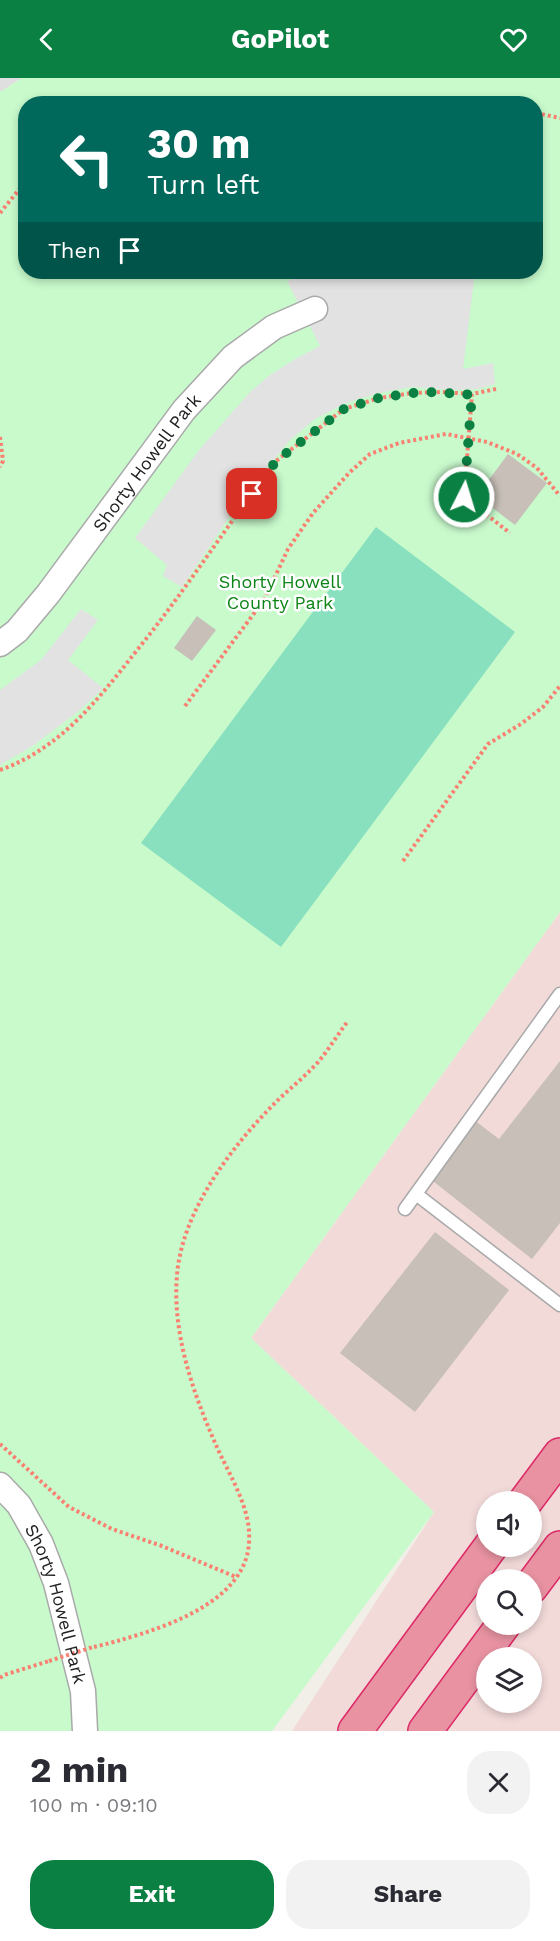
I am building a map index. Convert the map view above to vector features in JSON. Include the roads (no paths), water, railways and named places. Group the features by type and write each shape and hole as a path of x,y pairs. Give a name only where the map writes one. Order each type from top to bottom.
{"highway":[{"path":"533,1491 560,1455"},
{"path":"542,1572 560,1548"},
{"path":"355,1731 483,1557"},
{"path":"425,1731 496,1635"}],"street":[{"name":"Shorty Howell Park","path":"0,644 17,631 48,594 184,410 233,357 274,327 315,309"},
{"name":"Shorty Howell Park","path":"0,1485 19,1505 40,1544 56,1583 82,1691 85,1731"}],"lane":[{"path":"405,1209 559,999"},
{"path":"416,1194 560,1305"}],"park label":[{"name":"Shorty Howell County Park","path":"280,591"}]}
